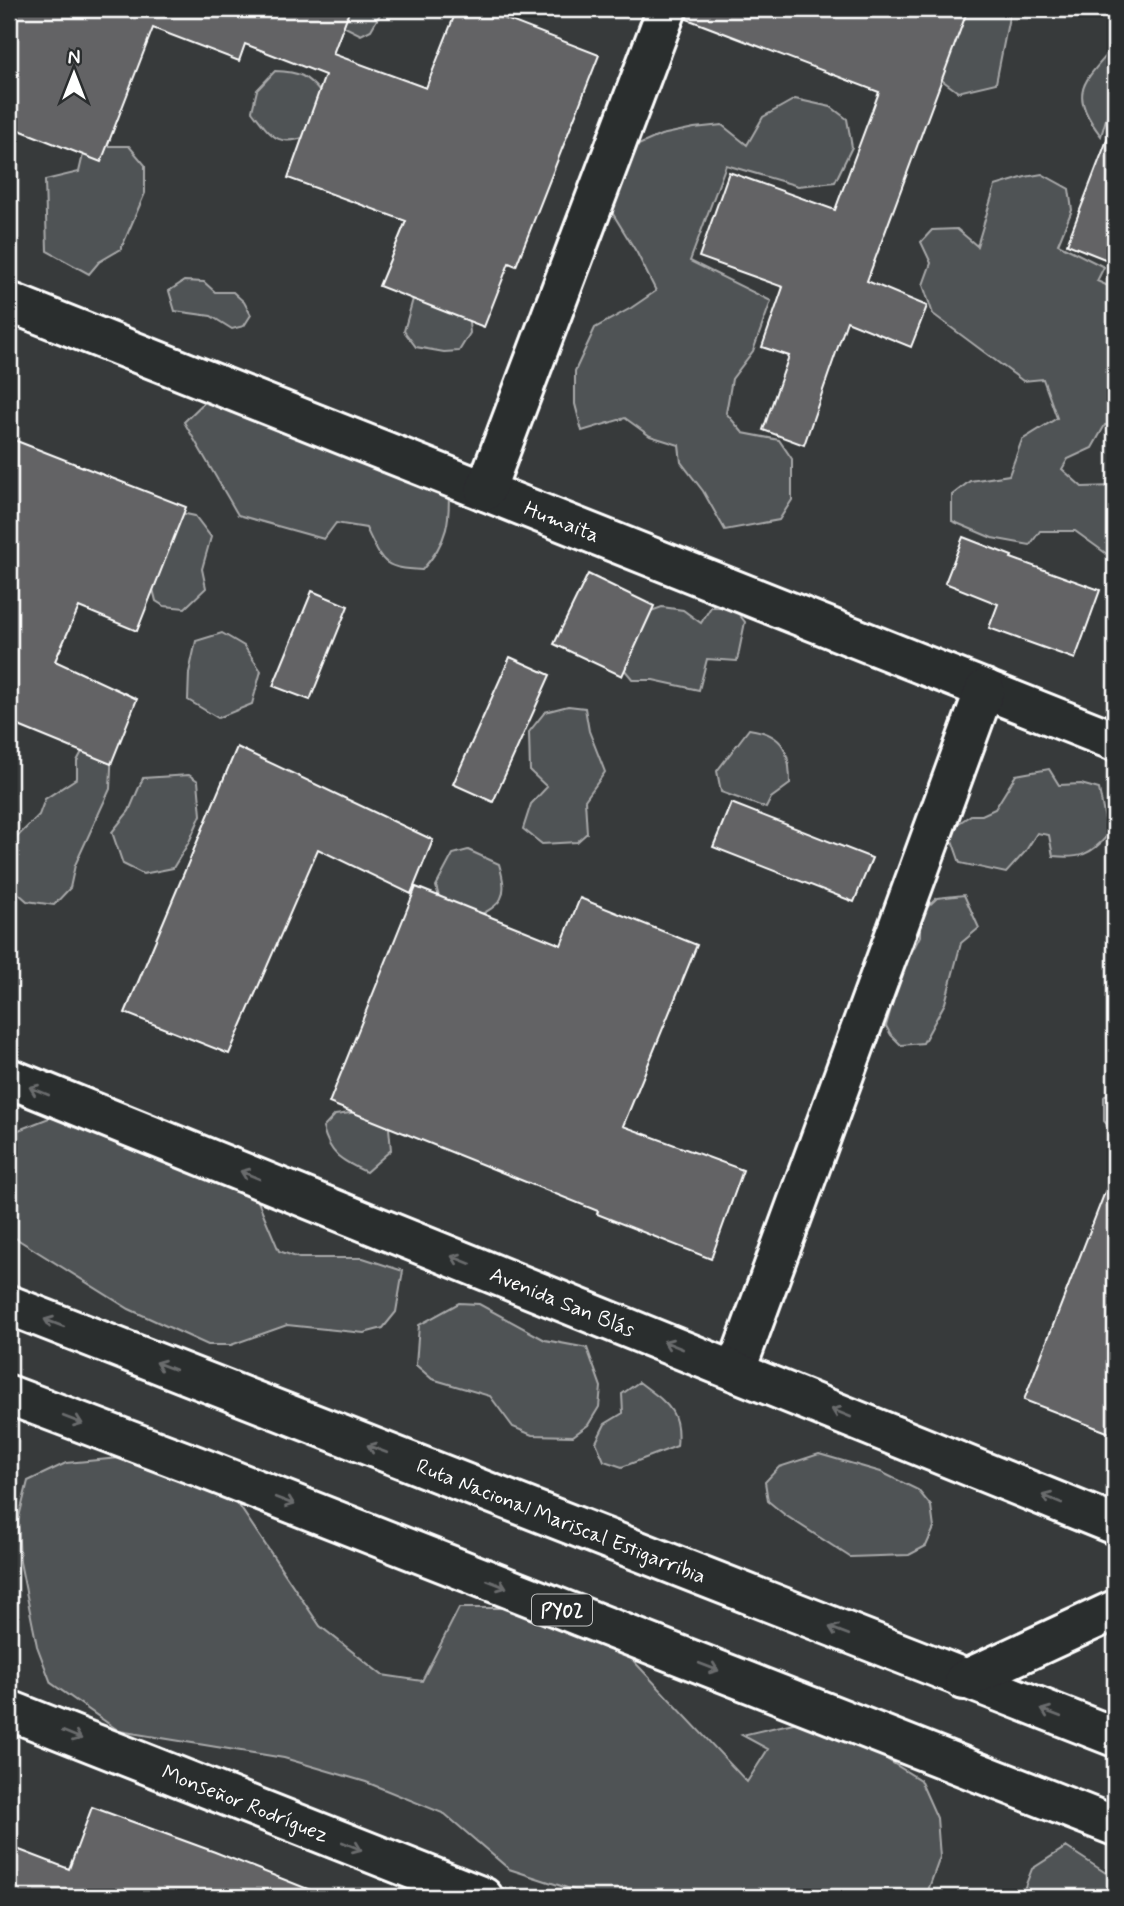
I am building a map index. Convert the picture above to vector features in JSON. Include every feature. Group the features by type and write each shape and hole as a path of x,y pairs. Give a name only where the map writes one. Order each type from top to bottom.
{"main road":[{"path":"485,491 667,9"},
{"name":"Humaita","path":"9,302 1115,741"},
{"path":"736,1370 985,689"},
{"name":"Avenida San Blás","path":"9,1078 1115,1525"},
{"name":"Ruta Nacional Mariscal Estigarribia","path":"9,1305 1115,1737"},
{"name":"PY02","path":"9,1395 1115,1826"},
{"path":"964,1680 1115,1610"},
{"name":"Monseñor Rodríguez","path":"9,1710 483,1897"}],"shaded area":[{"path":"293,9 383,9 371,30 361,35 333,21"},
{"path":"931,9 1001,9 1009,17 996,83 958,92 924,67 920,39"},
{"path":"1114,47 1115,118 1107,116 1101,136 1085,109 1083,89 1094,70"},
{"path":"275,71 302,76 322,94 312,135 291,141 277,138 252,111 257,90"},
{"path":"795,99 831,107 847,119 852,147 835,182 798,186 726,165 690,261 771,301 753,351 732,379 726,413 743,433 779,440 792,459 792,500 779,520 725,530 703,491 681,462 679,445 650,436 625,418 582,431 575,404 575,371 595,328 656,291 613,214 613,175 627,150 661,135 722,125 747,145 763,117"},
{"path":"85,146 129,146 145,165 145,193 121,249 99,262 89,274 47,251 45,180 79,172"},
{"path":"1042,174 1069,189 1072,210 1058,244 1104,267 1097,281 1115,289 1115,424 1105,425 1092,448 1068,459 1062,469 1082,487 1115,486 1115,556 1111,557 1075,531 1040,531 1030,545 992,538 952,521 952,495 970,481 1009,475 1022,440 1057,418 1043,379 1023,381 933,314 923,285 931,263 921,242 932,230 957,229 977,246 995,186"},
{"path":"184,281 204,282 215,292 233,292 244,302 251,315 244,326 232,329 211,316 175,311 169,291"},
{"path":"413,299 468,312 470,333 459,351 444,352 416,347 404,331"},
{"path":"215,392 448,482 446,529 431,560 422,570 391,565 376,549 366,528 336,523 324,539 238,515 184,422"},
{"path":"172,511 195,516 211,537 202,569 206,588 185,608 164,606 156,601 149,573"},
{"path":"662,607 683,610 701,623 711,607 733,607 745,622 737,661 707,659 699,690 653,680 633,680 619,663 626,620"},
{"path":"222,633 244,646 261,671 252,704 218,718 188,700 189,673 196,641"},
{"path":"568,706 585,708 589,731 605,772 585,800 587,833 577,842 542,844 523,829 531,804 547,787 530,771 529,732 545,712"},
{"path":"749,729 761,731 777,740 783,746 789,762 790,784 771,798 766,808 721,792 717,771"},
{"path":"86,744 112,748 110,789 75,865 70,888 54,905 27,901 9,885 9,861 17,837 39,815 45,799 77,778 77,761"},
{"path":"1049,769 1059,785 1081,784 1099,789 1108,835 1102,842 1077,856 1053,856 1049,835 1037,833 1025,852 1006,873 960,863 952,840 956,825 971,815 982,815 995,809 1016,775"},
{"path":"189,775 198,781 201,815 173,868 143,874 123,864 112,832 129,811 143,778"},
{"path":"468,850 499,864 503,885 501,899 497,904 472,919 442,908 436,886 453,854"},
{"path":"964,895 979,928 961,943 945,1003 923,1043 901,1045 886,1026 900,975 920,936 920,914 937,898"},
{"path":"1115,1087 1115,1133 1104,1121 1104,1097"},
{"path":"365,1111 389,1128 391,1150 366,1172 333,1151 323,1128 335,1115"},
{"path":"54,1116 255,1194 279,1251 299,1258 363,1258 403,1271 396,1312 383,1328 364,1333 287,1325 231,1345 208,1345 129,1309 9,1234 9,1123 16,1131"},
{"path":"459,1303 479,1304 545,1340 587,1348 601,1387 599,1407 588,1425 573,1436 532,1435 513,1427 490,1396 432,1379 416,1365 419,1325"},
{"path":"639,1382 670,1408 677,1423 677,1446 622,1467 604,1461 596,1442 605,1424 623,1413 622,1394"},
{"path":"819,1454 881,1472 918,1490 931,1506 934,1528 926,1546 909,1555 850,1557 768,1501 765,1482 779,1467"},
{"path":"141,1456 232,1495 320,1626 382,1675 422,1681 459,1608 541,1608 614,1640 747,1782 768,1749 742,1735 819,1717 920,1780 937,1818 940,1857 926,1896 595,1897 509,1869 445,1814 366,1782 284,1758 119,1731 51,1683 37,1646 20,1562 18,1521 28,1481 66,1463"},
{"path":"1066,1847 1115,1879 1115,1897 1021,1897 1032,1869"}],"building":[{"path":"9,9 350,9 333,54 426,88 457,9 480,9 599,55 516,266 509,263 484,327 379,286 406,221 288,178 325,75 245,44 239,61 153,28 101,162 9,126"},
{"path":"688,9 968,9 867,281 927,306 911,347 847,321 804,445 763,430 789,356 762,347 783,287 699,257 729,172 835,210 879,92 687,19"},
{"path":"1112,127 1115,128 1115,263 1067,244"},
{"path":"9,438 186,507 137,631 79,607 55,661 137,699 111,764 9,722"},
{"path":"963,537 1012,556 1011,558 1100,590 1075,659 989,628 998,604 945,583"},
{"path":"588,574 654,606 622,676 554,644"},
{"path":"312,591 348,606 310,700 273,686"},
{"path":"510,657 550,675 493,802 453,784"},
{"path":"237,747 433,840 411,894 318,849 229,1054 125,1013"},
{"path":"731,803 872,858 854,902 713,847"},
{"path":"416,887 561,945 580,898 697,945 623,1126 743,1170 711,1259 329,1103"},
{"path":"1112,1174 1115,1175 1115,1435 1024,1400"},
{"path":"92,1807 323,1895 9,1897 9,1846 69,1869"}]}
